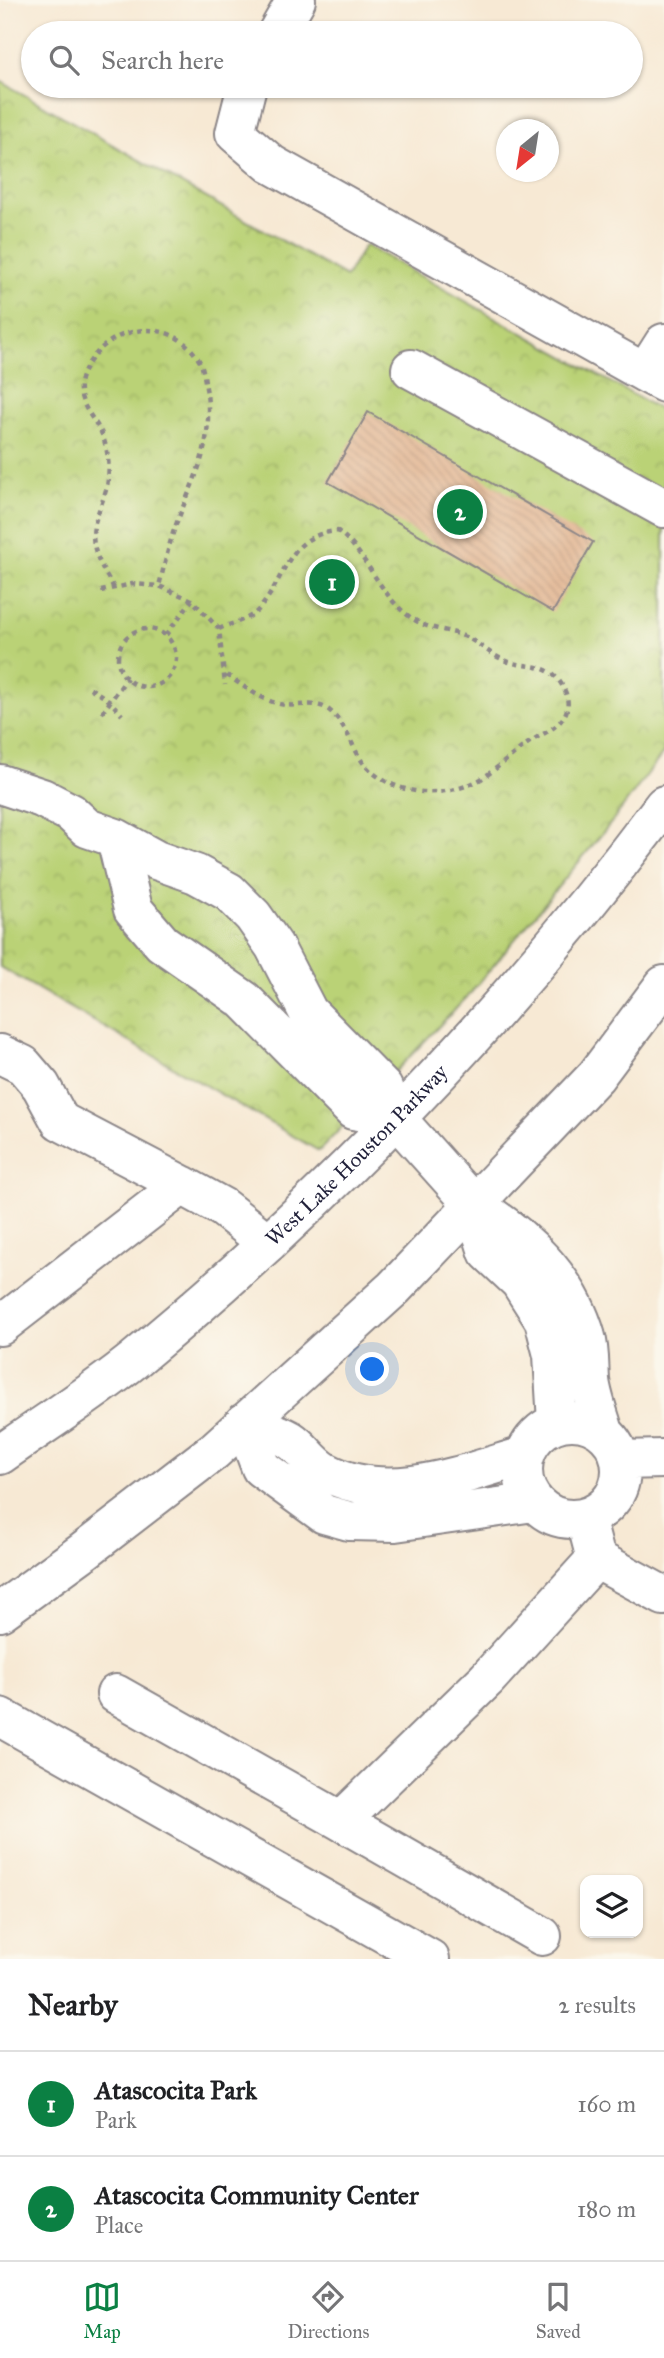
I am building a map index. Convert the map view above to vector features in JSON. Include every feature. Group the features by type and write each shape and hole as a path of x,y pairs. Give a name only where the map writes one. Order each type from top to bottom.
{"main road":[{"path":"244,98 235,133 271,164 658,366"},
{"path":"411,369 664,508"},
{"path":"0,784 42,798 71,813 87,828 116,838 156,860 196,874 229,892 253,916 274,946 309,1012 383,1087 395,1117 472,1204 510,1227 550,1268 573,1299 587,1340 591,1383 612,1446 621,1477 616,1493 607,1506 585,1517 561,1519 534,1502 524,1480 524,1456 531,1441 543,1430 557,1423 573,1420 612,1446 664,1459"},
{"name":"West Lake Houston Parkway","path":"0,1455 132,1362 327,1189 492,1017 664,805"},
{"path":"116,838 133,909 162,943 244,1000 353,1110 395,1117"},
{"path":"0,1612 171,1484 244,1423 394,1288 596,1076 660,998"},
{"path":"280,1037 309,1012"},
{"path":"0,1054 23,1065 41,1087 60,1121 222,1207 268,1243"},
{"path":"0,1326 182,1185"},
{"path":"472,1204 488,1252 520,1282 544,1320 553,1355 557,1423"},
{"path":"244,1423 290,1440 326,1472 361,1483 399,1487 437,1482 524,1456"},
{"path":"244,1423 261,1468 324,1514 349,1521 395,1522 534,1502"},
{"path":"585,1517 596,1559 664,1596"},
{"path":"341,1821 487,1679 596,1559"},
{"path":"116,1694 542,1936"},
{"path":"0,1717 430,1959"}],"path":[{"path":"114,587 96,556 93,542 94,523 108,480 108,456 101,433 84,405 80,385 88,363 104,344 125,332 150,329 169,333 190,349 201,363 207,394 207,435 201,468 175,529 159,586"},
{"path":"219,629 258,611 301,543 327,532 338,531 353,543 371,574 398,607 422,624 464,636 505,661 541,666 558,679 568,695 568,712 556,726 526,743 481,779 450,792 417,792 392,785 369,771 343,725 329,710 314,704 284,705 247,688 224,673"},
{"path":"101,591 132,584 159,586 191,600 219,629 225,685"},
{"path":"166,635 191,600"},
{"path":"147,629 166,635 176,651 175,669 170,677 155,687 136,686 127,678 118,663 118,653 128,636 147,629"},
{"path":"102,713 127,678"},
{"path":"90,688 110,701 122,715"}],"green space":[{"path":"0,81 21,93 21,98 30,98 346,277 365,245 664,412 664,752 611,823 469,995 319,1151 0,967"}],"building":[{"path":"368,412 593,542 553,612 328,482"}],"place":[{"name":"Atascocita Community Center","path":"460,512"},
{"name":"Atascocita Park","path":"332,582"}]}
